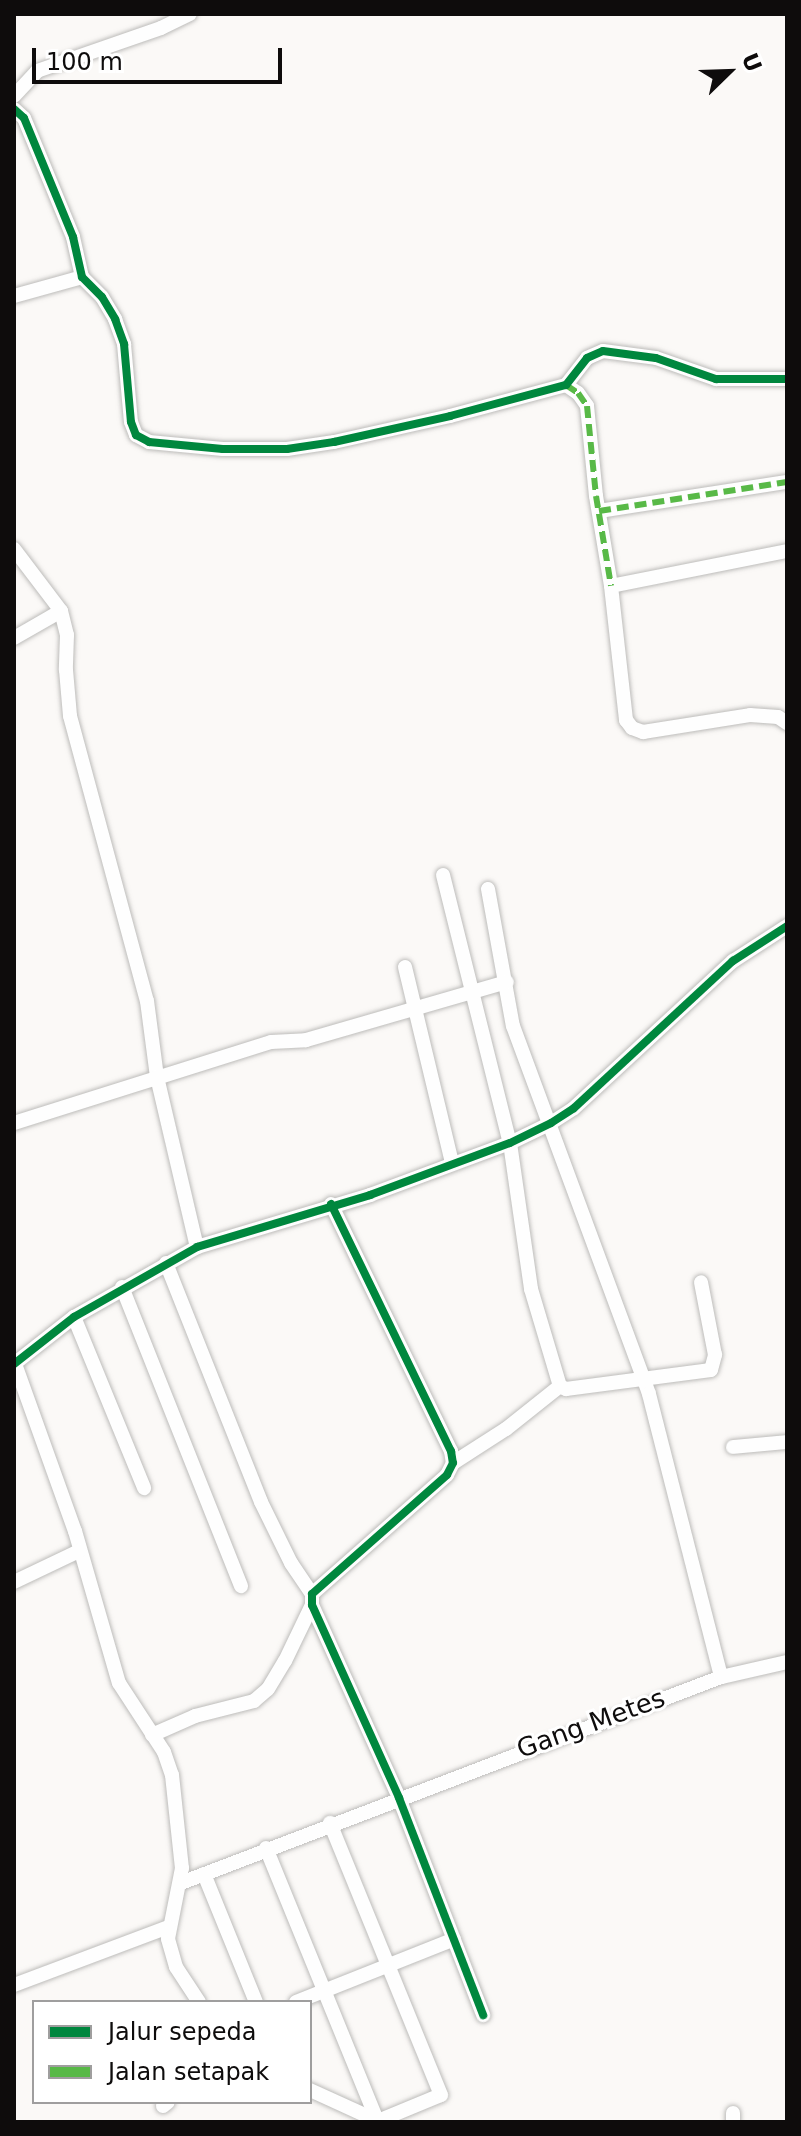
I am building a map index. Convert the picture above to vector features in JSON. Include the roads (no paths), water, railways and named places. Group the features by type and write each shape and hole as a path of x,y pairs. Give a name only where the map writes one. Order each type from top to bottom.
{"street":[{"path":"14,96 37,71 161,28 190,14"},
{"path":"14,109 24,118 73,237 82,277 102,297 115,319 124,344 131,422 136,435 149,442 186,448 287,449 450,416 566,385 587,358 603,351 656,358 694,374 716,379 787,379"},
{"path":"14,296 82,277"},
{"path":"566,385 578,393 587,406 626,720 632,728 643,732 750,715 778,717 787,723"},
{"path":"599,511 787,482"},
{"path":"14,549 61,611 67,635 70,716 147,1001 157,1077 197,1247"},
{"path":"611,586 787,551"},
{"path":"14,638 61,611"},
{"path":"443,875 510,1143 531,1289 560,1386 566,1389 708,1371 714,1366 701,1282"},
{"path":"488,889 513,1026 644,1379 721,1677"},
{"path":"198,2000 176,1967 168,1927 181,1883 181,1842 175,1788 164,1752 119,1683 60,1484 14,1363 74,1317 197,1247 331,1204 370,1195 510,1143 551,1123 574,1108 733,961 787,926"},
{"path":"405,967 452,1163"},
{"path":"14,1123 271,1042 306,1040 507,982"},
{"path":"331,1204 451,1451 453,1463"},
{"path":"166,1263 266,1513 312,1600 399,1798 483,2015"},
{"path":"122,1287 241,1586"},
{"path":"74,1317 144,1488"},
{"path":"152,1735 195,1716 254,1701 268,1689 279,1670 312,1600 447,1475 453,1463 506,1429 560,1386"},
{"path":"733,1447 787,1442"},
{"path":"14,1582 79,1551"},
{"name":"Gang Metes","path":"181,1883 330,1823 721,1677 787,1662"},
{"path":"312,2091 378,2122 441,2095 330,1823"},
{"path":"266,1848 378,2122"},
{"path":"204,1874 255,2000"},
{"path":"14,1985 168,1927"},
{"path":"301,2000 454,1939"}]}
